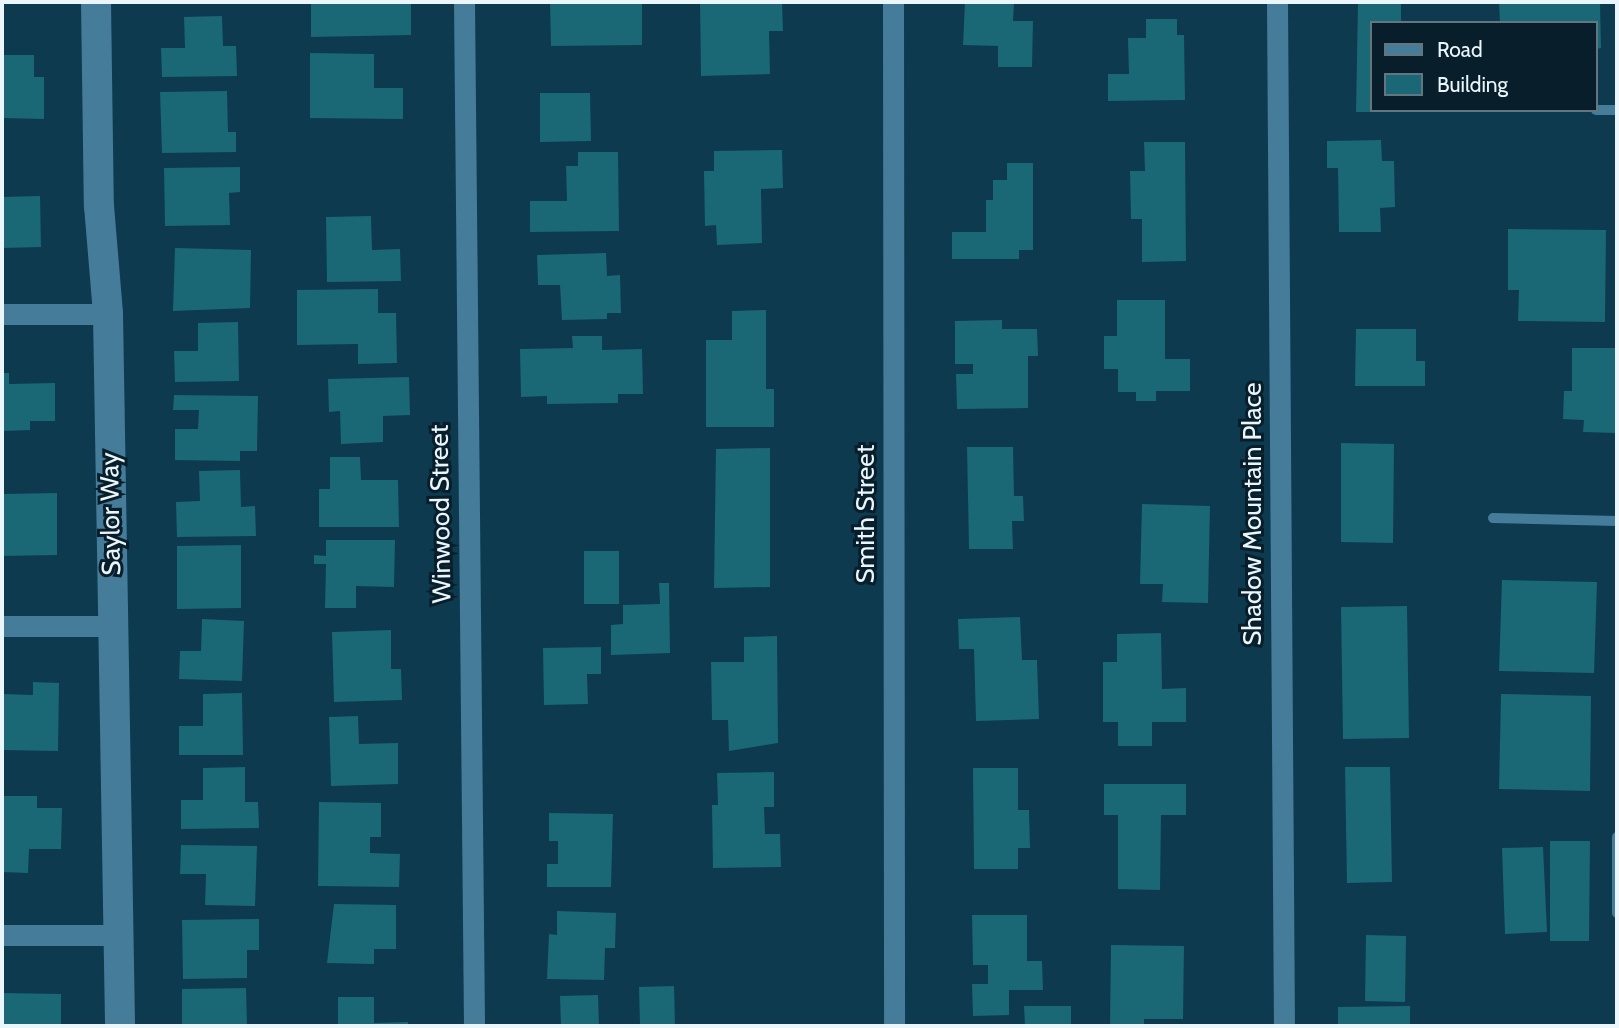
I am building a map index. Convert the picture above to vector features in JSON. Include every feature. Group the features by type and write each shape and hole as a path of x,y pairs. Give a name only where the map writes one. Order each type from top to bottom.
{"street":[{"name":"Saylor Way","path":"96,2 99,206 108,314 120,1026"},
{"name":"Winwood Street","path":"464,2 474,1026"},
{"name":"Smith Street","path":"893,2 894,1026"},
{"name":"Shadow Mountain Place","path":"1277,2 1284,1026"},
{"path":"2,314 108,314"},
{"path":"2,626 112,626"},
{"path":"2,934 119,935"}],"lane":[{"path":"1598,110 1617,110"},
{"path":"1493,518 1617,521"},
{"path":"1617,836 1617,913"}],"building":[{"path":"311,2 411,2 411,35 311,37"},
{"path":"550,2 642,2 642,45 551,46"},
{"path":"700,2 782,2 783,31 769,31 770,74 701,76"},
{"path":"965,2 1014,2 1013,21 1033,21 1032,67 998,67 998,46 963,45"},
{"path":"1358,2 1401,2 1401,21 1370,21 1370,112 1356,112"},
{"path":"1499,2 1600,2 1601,48 1598,49 1598,21 1500,21"},
{"path":"222,16 223,46 236,46 237,76 162,77 161,48 185,48 184,17"},
{"path":"1146,19 1177,19 1177,35 1184,35 1185,100 1108,101 1108,74 1129,74 1128,38 1146,38"},
{"path":"310,53 374,54 374,88 403,88 403,119 310,118"},
{"path":"2,55 34,55 34,77 44,77 44,119 2,118"},
{"path":"227,91 228,132 236,132 236,152 162,153 160,92"},
{"path":"540,93 590,93 591,141 540,142"},
{"path":"1381,140 1382,161 1394,161 1395,207 1380,208 1381,232 1339,232 1338,168 1327,168 1327,141"},
{"path":"1144,142 1185,142 1186,261 1142,262 1142,219 1131,219 1130,171 1145,171"},
{"path":"782,150 783,188 761,189 762,243 717,245 716,225 705,226 704,171 714,171 714,151"},
{"path":"578,152 618,152 619,231 530,232 530,201 567,201 566,166 578,166"},
{"path":"1007,163 1033,163 1033,250 1019,250 1019,259 952,259 952,232 986,232 986,200 993,200 993,180 1007,180"},
{"path":"240,167 240,192 229,193 230,225 165,226 164,168"},
{"path":"40,196 41,247 2,248 2,197"},
{"path":"371,216 372,250 400,249 401,281 327,282 326,217"},
{"path":"1508,229 1606,230 1605,322 1518,321 1519,290 1508,290"},
{"path":"175,248 251,250 250,308 173,311"},
{"path":"606,253 607,276 620,275 621,313 607,313 607,319 562,320 560,285 538,285 537,255"},
{"path":"378,289 378,313 396,313 397,363 358,364 358,344 297,345 297,290"},
{"path":"1117,300 1165,300 1165,359 1190,359 1190,391 1156,391 1156,401 1136,401 1136,392 1118,392 1118,369 1104,369 1104,336 1117,336"},
{"path":"766,310 766,389 774,389 774,427 706,427 706,340 732,340 732,311"},
{"path":"1002,320 1002,329 1037,329 1038,356 1028,356 1028,408 957,409 956,374 973,374 973,364 955,364 955,321"},
{"path":"238,322 239,381 175,382 174,351 198,351 198,323"},
{"path":"1356,329 1416,329 1416,361 1425,361 1425,386 1355,386"},
{"path":"572,336 602,336 602,350 642,349 643,394 618,394 618,403 547,404 547,396 521,397 520,349 573,348"},
{"path":"1572,348 1616,348 1615,433 1583,432 1584,420 1563,419 1564,391 1572,391"},
{"path":"2,373 9,373 9,384 55,383 55,421 30,421 30,430 2,431"},
{"path":"409,377 410,415 383,416 383,442 341,444 340,411 329,412 328,379"},
{"path":"174,395 258,396 257,451 240,451 240,461 175,460 175,429 198,429 199,410 173,410"},
{"path":"1341,443 1394,444 1393,543 1341,542"},
{"path":"967,447 1013,447 1014,496 1023,496 1024,521 1012,521 1013,549 969,549"},
{"path":"770,448 770,587 714,588 716,449"},
{"path":"330,457 360,457 361,480 398,480 399,527 319,527 319,489 330,489"},
{"path":"240,470 241,507 255,506 256,536 177,537 176,502 200,501 199,471"},
{"path":"57,493 57,555 2,556 2,494"},
{"path":"1142,504 1210,506 1208,603 1162,602 1163,584 1140,584"},
{"path":"326,540 395,540 394,587 356,586 356,608 325,608 326,564 314,564 314,555 326,556"},
{"path":"241,545 241,608 177,609 177,546"},
{"path":"584,551 619,551 619,604 584,604"},
{"path":"1502,580 1597,582 1594,673 1499,671"},
{"path":"659,583 669,583 670,653 611,655 611,625 623,624 623,605 660,604"},
{"path":"1407,606 1409,738 1343,739 1341,607"},
{"path":"1020,617 1022,660 1037,660 1039,719 976,721 974,649 959,649 958,619"},
{"path":"202,619 244,621 242,681 179,679 180,651 201,651"},
{"path":"391,630 391,669 401,669 402,700 334,702 332,632"},
{"path":"1161,633 1162,689 1186,688 1186,722 1152,722 1152,746 1118,746 1118,722 1103,722 1103,662 1117,662 1117,634"},
{"path":"777,636 778,743 729,751 728,720 712,720 711,662 744,662 744,637"},
{"path":"601,647 601,674 587,674 588,704 544,705 543,648"},
{"path":"33,682 59,683 58,751 2,750 2,694 33,695"},
{"path":"242,693 243,755 179,755 179,726 203,726 203,694"},
{"path":"1501,694 1591,696 1590,791 1499,789"},
{"path":"358,716 359,744 398,743 398,784 331,786 329,717"},
{"path":"245,767 245,802 258,802 259,828 181,829 181,800 203,800 203,768"},
{"path":"1345,767 1390,767 1392,882 1347,883"},
{"path":"973,768 1018,768 1018,810 1029,810 1030,848 1018,848 1018,869 974,869"},
{"path":"774,772 774,807 764,807 765,834 780,834 781,867 713,868 712,805 718,805 717,773"},
{"path":"1104,784 1186,784 1186,815 1161,815 1160,890 1118,889 1118,815 1104,815"},
{"path":"3,796 37,796 37,808 62,808 61,849 29,849 28,873 2,872"},
{"path":"319,802 381,803 381,837 370,837 370,853 400,854 399,887 318,886"},
{"path":"549,813 613,814 611,887 547,887 547,864 558,864 558,841 549,841"},
{"path":"1550,841 1590,841 1589,941 1550,941"},
{"path":"181,845 257,846 255,906 205,905 206,874 180,874"},
{"path":"1543,847 1547,932 1505,934 1502,848"},
{"path":"334,904 396,905 396,949 374,949 374,964 327,963"},
{"path":"557,911 616,913 615,948 605,948 604,980 547,979 549,934 557,935"},
{"path":"972,915 1027,915 1027,961 1042,961 1043,990 1009,990 1009,1015 973,1016 972,984 988,984 988,965 973,965"},
{"path":"259,919 259,950 247,950 247,978 183,979 182,920"},
{"path":"1366,935 1406,936 1405,1002 1365,1001"},
{"path":"1111,945 1184,946 1183,1019 1144,1019 1144,1026 1110,1026"},
{"path":"674,986 675,1026 640,1026 639,987"},
{"path":"246,988 247,1026 182,1026 182,989"},
{"path":"4,993 61,994 61,1026 3,1026"},
{"path":"598,995 599,1026 561,1026 560,996"},
{"path":"338,997 374,997 374,1023 408,1022 408,1026 338,1026"},
{"path":"1024,1006 1071,1006 1071,1026 1025,1026"},
{"path":"1410,1006 1410,1026 1338,1026 1338,1007"}]}
